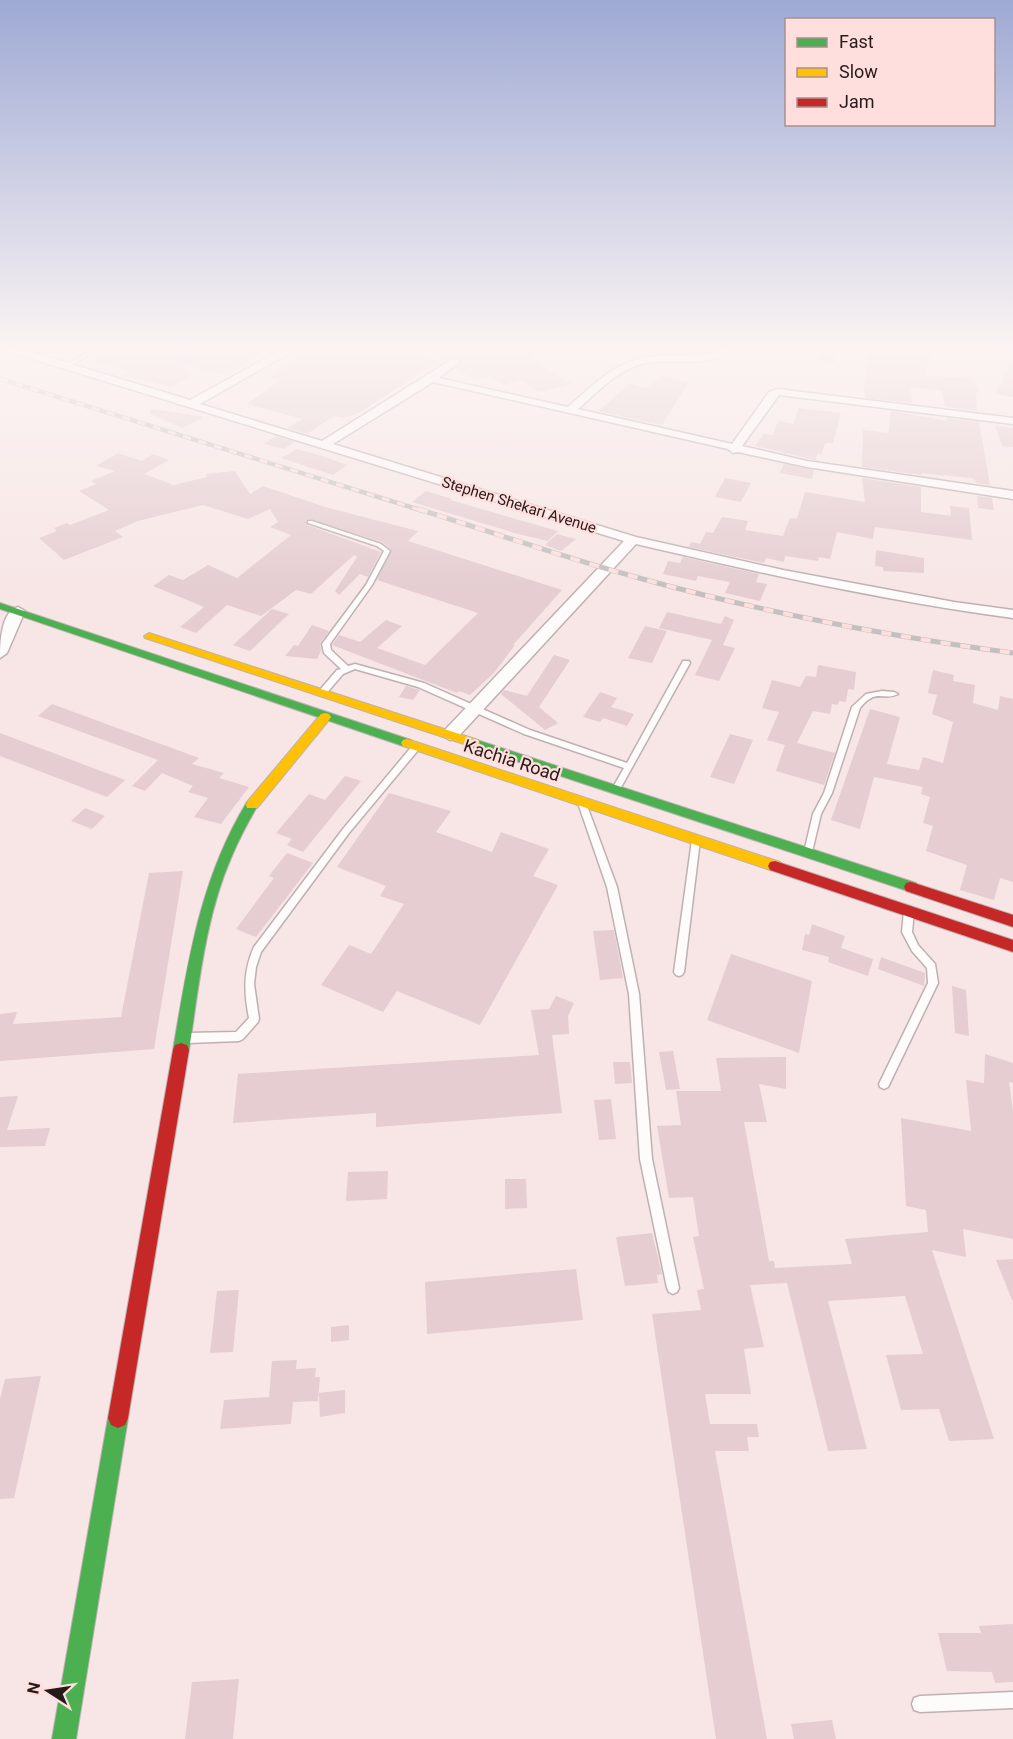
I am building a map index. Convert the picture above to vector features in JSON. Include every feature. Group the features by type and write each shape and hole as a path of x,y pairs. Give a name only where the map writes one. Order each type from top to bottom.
{"main road":[{"name":"Kachia Road","path":"0,606 325,717 1013,946"},
{"name":"Kachia Road","path":"133,631 1013,921"},
{"path":"64,1739 183,1038 211,892 227,848 270,781 325,717"}],"street":[{"name":"Stephen Shekari Avenue","path":"268,427 633,540 783,574 954,606 1013,614"},
{"path":"325,444 352,427"},
{"path":"634,427 807,464 1013,495"},
{"path":"733,450 749,427"},
{"path":"450,735 633,540"},
{"path":"0,653 18,611"}],"lane":[{"path":"310,522 379,545 387,551 369,585 326,644 327,651 345,668"},
{"path":"616,789 686,663"},
{"path":"322,693 345,668 355,666 421,685 527,732 628,766"},
{"path":"808,852 817,814 828,793 856,707 865,695 876,692 894,694"},
{"path":"183,1038 239,1036 254,1018 249,993 249,967 257,951 346,831 416,747"},
{"path":"582,802 612,887 634,994 646,1159 672,1288"},
{"path":"679,972 696,840"},
{"path":"884,1084 933,983 932,966 915,948 907,932 909,911"},
{"path":"920,1704 1013,1700"}],"building":[{"path":"289,427 317,427 307,434"},
{"path":"776,427 837,427 833,443 825,443 822,454 817,454 816,460 755,446 764,434 773,435"},
{"path":"889,427 980,427 990,485 976,483 971,478 921,473 921,475 862,467 863,430 888,433"},
{"path":"995,427 1013,428 1013,447 1002,446"},
{"path":"276,436 295,442 284,449 264,444"},
{"path":"297,449 347,465 333,475 281,458"},
{"path":"118,453 142,461 153,454 169,460 144,474 174,485 207,477 206,474 235,471 250,494 263,486 325,507 418,531 408,541 562,590 513,645 515,645 494,673 470,695 459,691 457,693 332,645 339,635 360,642 386,620 402,626 377,648 425,665 478,613 377,580 391,549 382,542 308,519 307,525 381,552 368,577 360,574 339,595 335,591 357,557 354,555 311,594 296,590 261,616 227,605 196,633 180,627 204,607 153,586 169,575 183,580 208,565 237,578 291,535 270,527 278,522 270,509 248,519 203,505 138,521 115,531 123,537 64,560 39,538 57,531 54,528 67,523 70,525 109,510 79,491 96,484 91,481 115,471 96,466"},
{"path":"784,464 814,470 812,479 780,473"},
{"path":"725,478 751,483 741,502 715,497"},
{"path":"862,478 921,487 921,512 951,516 950,506 969,508 972,540 875,527 873,539 837,532 830,559 819,557 818,561 785,556 784,562 766,558 764,563 689,547 691,542 700,544 706,532 713,533 722,517 748,521 745,530 783,536 790,518 797,519 805,492 865,502"},
{"path":"426,491 558,531 548,541 412,502"},
{"path":"977,496 992,498 994,510 978,508"},
{"path":"557,534 576,539 561,551 545,545"},
{"path":"876,550 924,558 924,573 883,571 883,567 875,566"},
{"path":"683,557 759,574 756,582 767,584 760,601 725,593 730,582 698,576 696,581 663,574 668,561 680,563"},
{"path":"272,609 289,614 250,651 233,645"},
{"path":"667,612 721,624 725,616 734,620 723,645 735,648 719,681 695,675 712,640 659,628"},
{"path":"312,625 329,631 320,643 321,651 317,659 285,656 294,645 298,646"},
{"path":"645,626 667,631 652,663 628,658"},
{"path":"554,655 570,660 539,707 558,723 545,730 501,694 504,690 527,696"},
{"path":"818,665 856,672 854,690 848,689 846,702 839,701 838,705 832,704 830,714 813,711 797,743 835,753 824,785 776,771 785,745 767,740 779,712 762,708 772,680 800,687 806,676 816,677"},
{"path":"933,670 954,675 953,681 975,685 973,703 998,710 1000,696 1013,699 1013,882 1000,878 994,900 960,890 967,865 926,851 933,826 923,823 930,797 921,794 923,787 874,777 860,829 831,820 870,709 900,717 887,764 919,770 923,757 943,763 953,722 932,714 937,695 928,693"},
{"path":"406,686 420,690 413,700 399,697"},
{"path":"600,692 617,698 611,707 634,714 627,726 603,718 600,722 583,717"},
{"path":"52,704 199,758 192,764 224,773 219,778 249,787 221,824 194,817 208,798 188,792 193,786 162,773 145,791 132,786 158,760 38,716"},
{"path":"0,733 125,780 107,797 0,756"},
{"path":"730,734 753,740 734,784 710,777"},
{"path":"345,776 361,781 303,852 287,845 292,839 276,833 309,794 325,800"},
{"path":"389,793 451,811 436,832 492,852 501,832 549,849 533,876 558,885 480,1025 397,991 383,1012 321,985 349,945 371,954 404,904 380,896 386,886 337,867"},
{"path":"85,808 105,816 92,829 71,821"},
{"path":"287,853 313,863 256,937 236,929 274,878 269,876"},
{"path":"183,871 154,1049 0,1061 0,1014 17,1012 13,1024 121,1017 149,873"},
{"path":"812,924 845,936 841,948 873,959 868,976 828,962 829,957 802,950 805,934 809,935"},
{"path":"614,930 623,978 600,980 593,931"},
{"path":"731,954 812,981 799,1053 707,1020"},
{"path":"881,957 925,973 924,986 878,969"},
{"path":"952,986 966,990 969,1036 955,1033"},
{"path":"556,996 574,1003 568,1016 569,1034 552,1035 562,1113 376,1127 376,1113 233,1123 238,1074 539,1055 531,1010 549,1009"},
{"path":"673,1051 680,1089 666,1090 659,1052"},
{"path":"985,1054 1013,1063 1013,1083 1009,1082 1013,1111 1013,1239 963,1229 966,1257 932,1250 994,1439 949,1441 939,1409 901,1410 886,1355 923,1354 905,1296 828,1301 867,1449 828,1451 787,1283 750,1285 764,1347 744,1349 751,1394 705,1394 710,1424 757,1424 759,1437 747,1437 749,1451 715,1451 767,1739 716,1739 652,1314 701,1310 697,1290 704,1289 693,1237 699,1236 693,1197 669,1198 657,1126 681,1125 676,1091 721,1091 716,1058 786,1057 786,1089 759,1084 767,1122 744,1122 769,1261 774,1261 775,1268 852,1264 845,1239 928,1232 926,1210 906,1206 901,1118 971,1131 966,1080 984,1083"},
{"path":"613,1062 630,1062 632,1083 615,1084"},
{"path":"18,1096 7,1130 50,1128 45,1146 0,1147 0,1097"},
{"path":"611,1099 616,1139 599,1140 594,1100"},
{"path":"388,1171 387,1199 346,1201 348,1172"},
{"path":"505,1179 526,1179 527,1208 505,1209"},
{"path":"652,1233 662,1274 657,1275 658,1283 625,1286 616,1237"},
{"path":"1013,1259 1013,1300 1012,1300 996,1260"},
{"path":"576,1269 583,1320 427,1334 425,1282"},
{"path":"239,1290 233,1352 210,1353 217,1291"},
{"path":"349,1325 349,1340 331,1342 331,1327"},
{"path":"297,1360 296,1369 316,1368 315,1377 320,1377 318,1401 293,1402 291,1424 220,1429 224,1400 269,1397 272,1361"},
{"path":"41,1376 14,1498 0,1499 0,1399 5,1379"},
{"path":"345,1390 345,1413 320,1417 319,1393"},
{"path":"1013,1624 1013,1682 995,1683 992,1672 947,1671 938,1633 981,1633 979,1626"},
{"path":"239,1679 233,1739 185,1739 192,1682"},
{"path":"832,1720 836,1739 794,1739 791,1724"}],"railway":[{"path":"154,427 423,511"},
{"path":"418,509 611,570 732,602 872,631 1013,653"}],"traffic: fast":[{"path":"0,606 407,743"},
{"path":"474,743 911,887"},
{"path":"181,1050 197,955 212,891 236,831 252,805"},
{"path":"64,1739 118,1418"}],"traffic: slow":[{"path":"149,636 474,743"},
{"path":"252,805 325,717"},
{"path":"407,743 775,866"}],"traffic: jam":[{"path":"775,866 1013,946"},
{"path":"911,887 1013,921"},
{"path":"118,1418 181,1050"}]}
